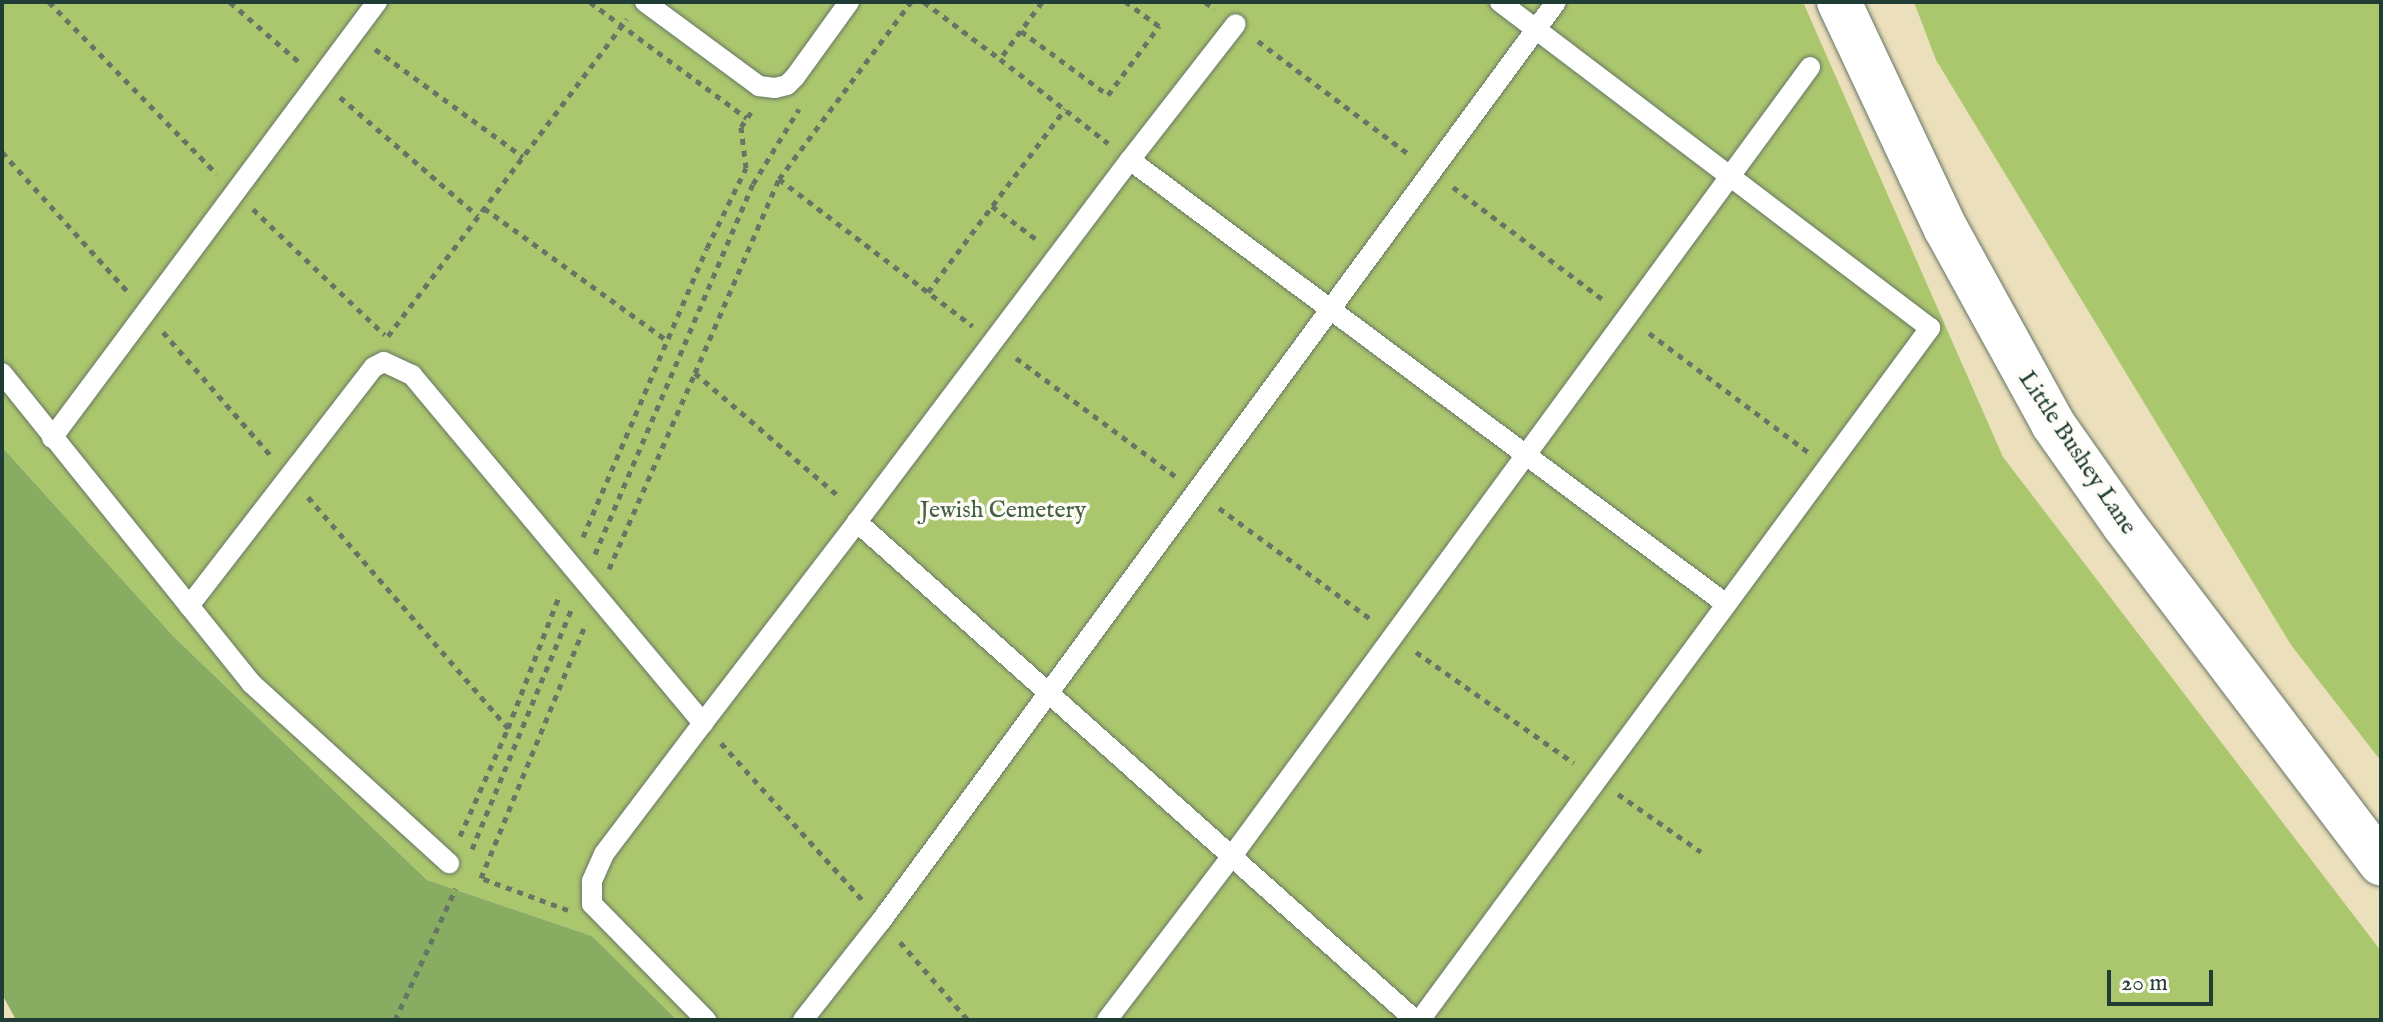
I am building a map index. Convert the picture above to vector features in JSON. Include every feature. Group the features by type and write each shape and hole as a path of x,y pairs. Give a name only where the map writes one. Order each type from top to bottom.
{"street":[{"name":"Little Bushey Lane","path":"1839,2 1946,229 2053,424 2124,525 2381,864"}],"lane":[{"path":"52,438 377,2"},
{"path":"857,522 1417,1020 1930,328 1500,2"},
{"path":"803,1020 881,921 1556,2"},
{"path":"638,8 765,87 787,85 795,77 846,3"},
{"path":"706,1020 592,904 592,881 604,854 1236,24"},
{"path":"1107,1020 1232,856 1810,67"},
{"path":"1130,160 1726,604"},
{"path":"189,606 291,478 362,380 374,367 384,362 412,375 703,723"},
{"path":"2,373 251,683 459,866"}],"path":[{"path":"230,2 478,216"},
{"path":"590,2 747,118"},
{"path":"695,373 779,179 911,2"},
{"path":"924,2 1130,160"},
{"path":"1000,59 1042,2"},
{"path":"1021,31 1108,95 1159,26 1126,2"},
{"path":"387,337 638,8"},
{"path":"1236,24 1828,466"},
{"path":"354,33 523,157"},
{"path":"395,1020 668,341 746,168 741,127 765,87"},
{"path":"459,866 508,728 576,574 753,184 801,107"},
{"path":"928,292 1065,109"},
{"path":"779,179 993,342 1392,636 1701,852"},
{"path":"992,206 1058,255"},
{"path":"484,208 668,341"},
{"path":"291,478 508,728"},
{"path":"703,723 968,1020"}],"green space":[{"name":"Jewish Cemetery","path":"2,2 1803,2 2003,457 2381,951 2381,1020 677,1020 592,936 427,880 174,637 2,447"},
{"path":"1914,2 2381,2 2381,761 2291,645 1936,60"},
{"path":"2,447 174,637 427,880 592,936 677,1020 16,1020 2,994"}]}
